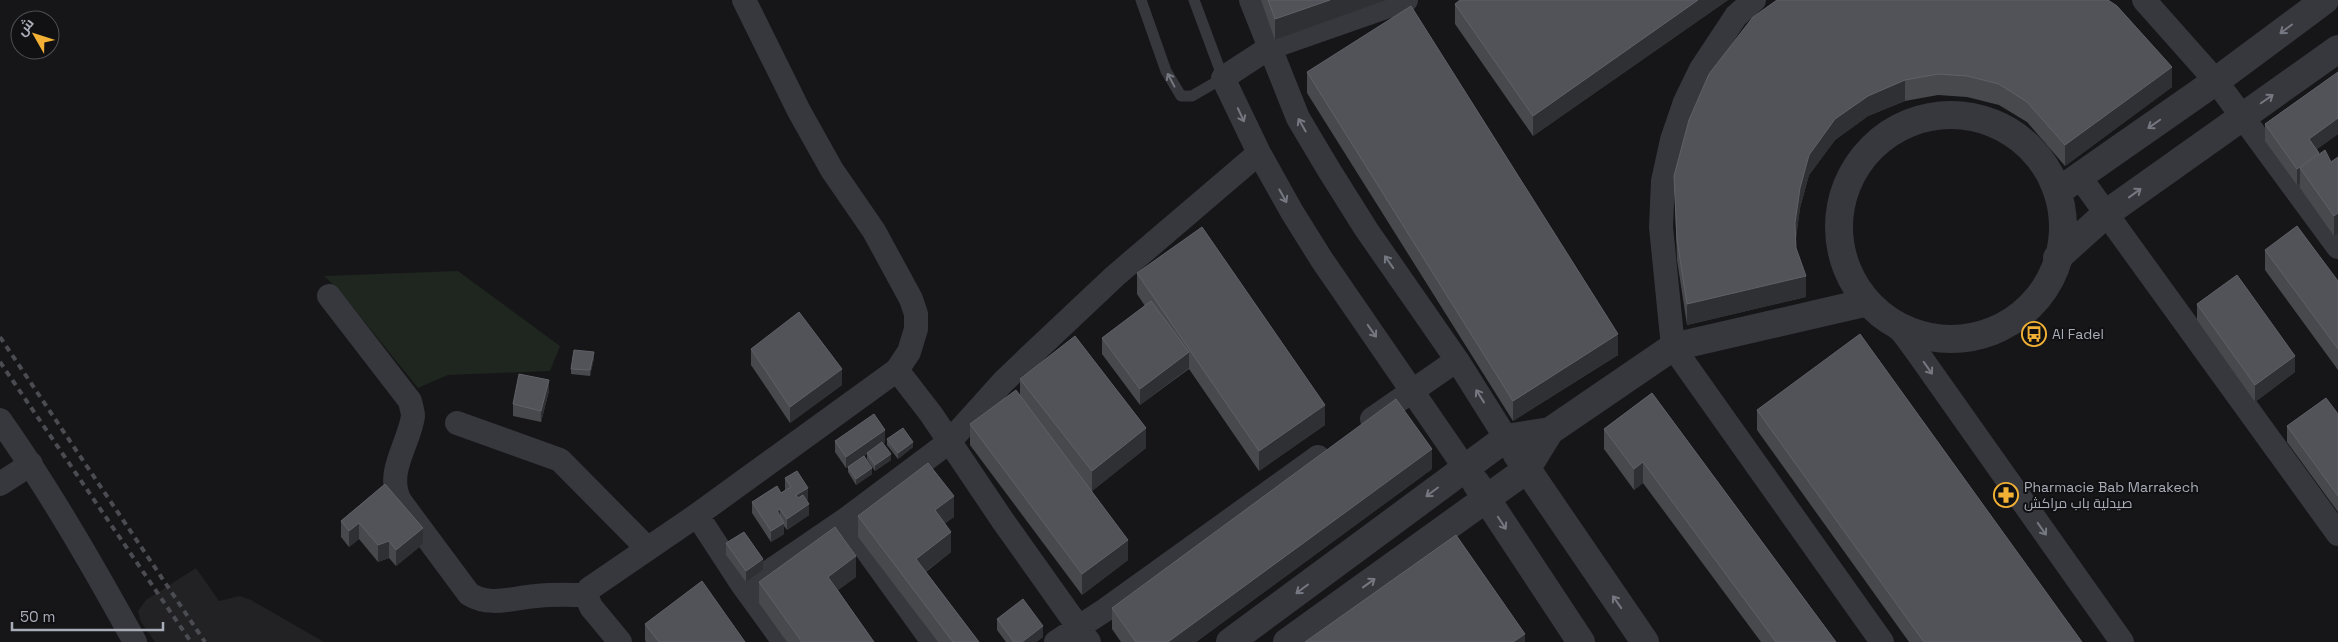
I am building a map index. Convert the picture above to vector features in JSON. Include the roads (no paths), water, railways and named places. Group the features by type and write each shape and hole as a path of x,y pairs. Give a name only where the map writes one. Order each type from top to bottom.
{"street":[{"path":"620,642 591,607 586,595 589,589 698,515 897,370 909,352 916,329 916,314 911,299 874,231 832,170 799,112 744,0"},
{"path":"1251,0 1298,118 1329,170 1366,230 1457,360 1526,470 1645,642"},
{"path":"1406,0 1269,48 1223,78 1259,153 1292,212 1322,260 1486,498 1573,639"},
{"path":"1754,0 1736,16 1701,69 1685,102 1672,140 1663,181 1660,227 1673,347 1882,642"},
{"path":"2144,0 2216,81 2338,247"},
{"path":"1287,642 1526,470 1550,431 1673,347 1877,309 1896,323 1926,335 1980,337 2002,330 2027,312 2046,285 2058,258 2063,233 2064,210 2070,183 2216,81 2325,0"},
{"path":"2058,258 2107,213 2338,49"},
{"path":"2122,642 1903,333 1860,294 1848,273 1840,249 1838,224 1841,200 1850,177 1863,156 1881,138 1902,125 1926,117 1950,114 1975,117 1998,126 2019,139 2052,173 2070,183 2107,213 2338,534"},
{"path":"745,588 845,520 949,442 1003,382 1087,303 1259,153"},
{"path":"329,296 410,401 413,415 394,478 394,490 400,501 469,594 480,601 492,602 538,596 586,595"},
{"path":"1056,642 1084,634 1105,610 1412,389 1457,360"},
{"path":"897,370 1084,634"},
{"path":"0,420 31,464 86,552 135,642"},
{"path":"457,423 560,460 647,548"},
{"path":"1230,642 1506,438 1550,431"},
{"path":"0,484 31,464"},
{"path":"698,515 745,588 784,642"},
{"path":"845,520 933,642"}],"lane":[{"path":"1141,0 1166,71 1182,96 1192,96 1223,78 1194,0"}],"railway":[{"path":"0,337 205,642"},
{"path":"0,362 191,642"}],"place":[{"name":"Al Fadel","path":"2034,334"},
{"name":"Pharmacie Bab Marrakech صيدلية باب مراكش","path":"2006,495"}]}
